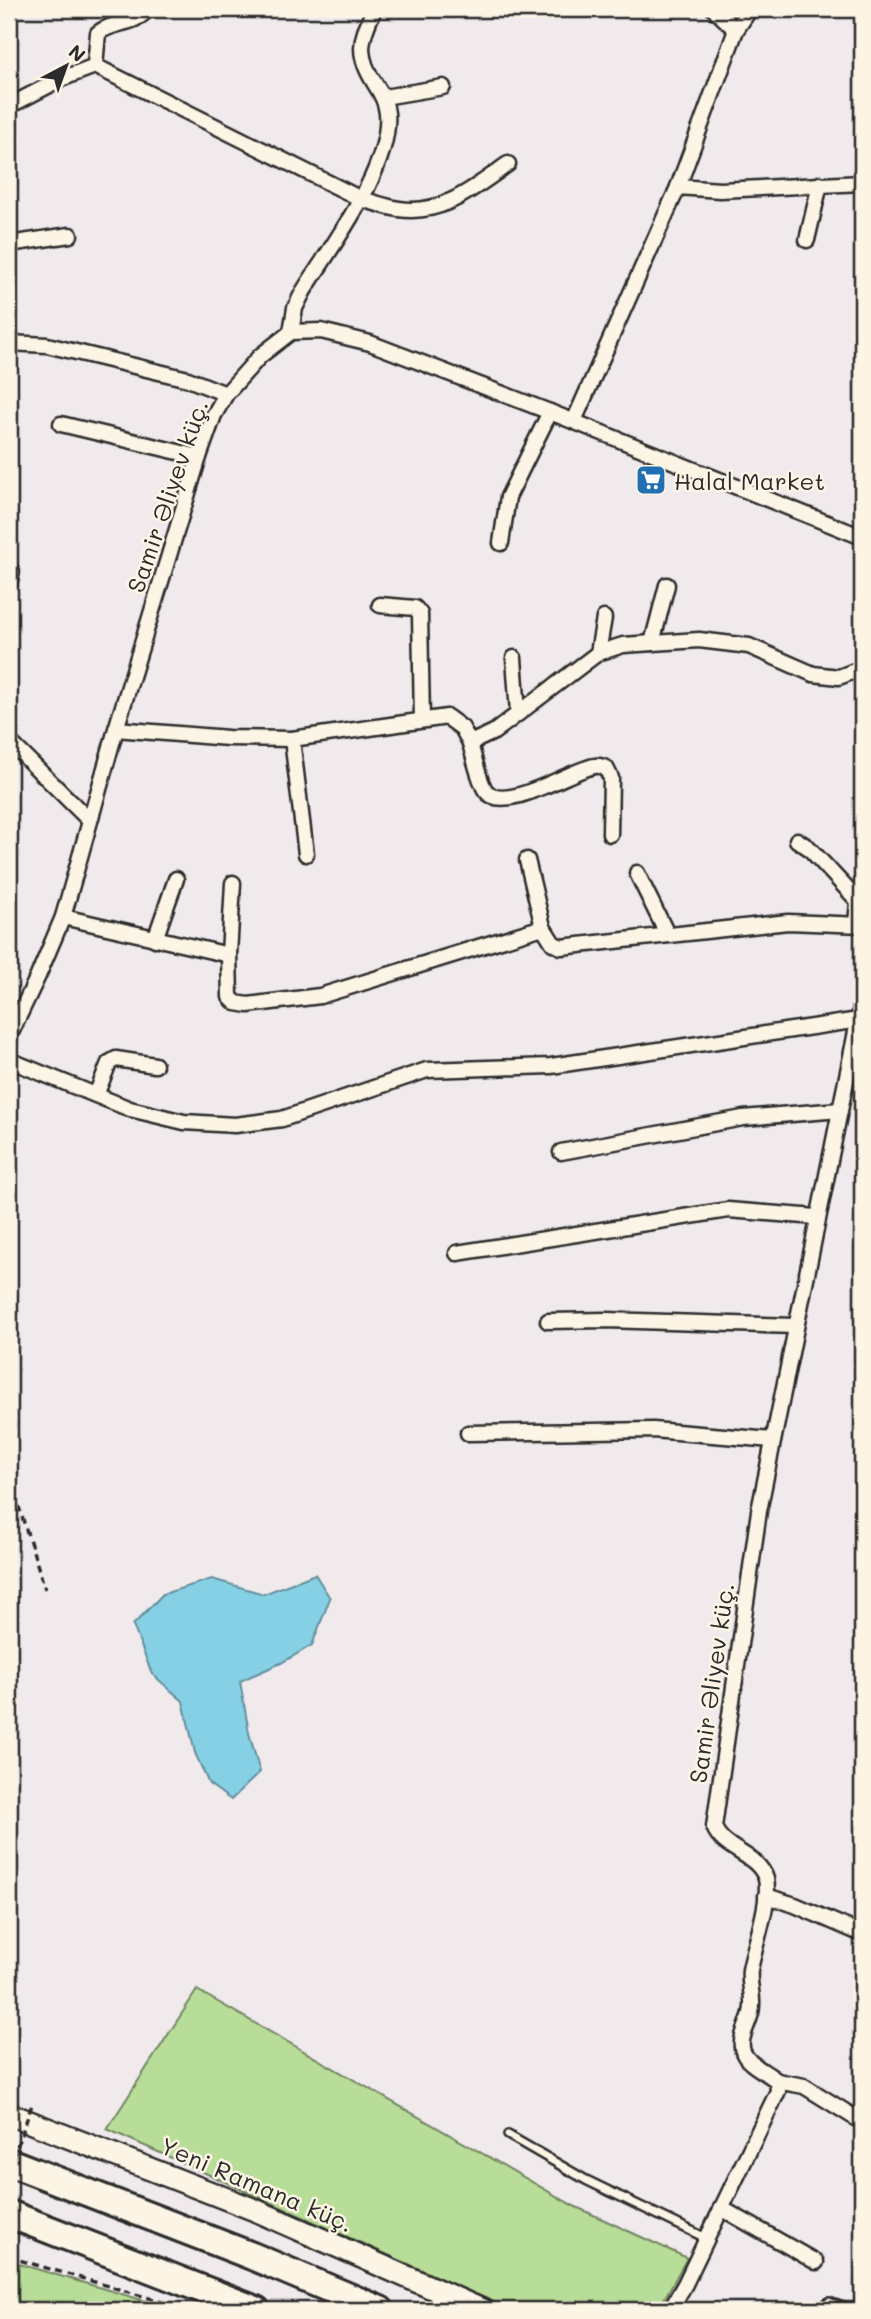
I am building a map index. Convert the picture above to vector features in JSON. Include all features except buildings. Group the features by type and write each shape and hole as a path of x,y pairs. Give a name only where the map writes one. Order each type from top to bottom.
{"highway":[{"path":"9,2162 252,2256 380,2310"},
{"path":"9,2214 256,2310"}],"street":[{"path":"95,66 98,33 106,27 132,22 148,9"},
{"path":"374,9 362,36 361,57 366,70 384,97 387,133 380,157 361,199 295,308 291,332 321,331 370,343 574,421 862,537"},
{"path":"714,9 736,30"},
{"path":"574,421 678,187 736,30 750,9"},
{"path":"9,106 61,79 95,66 361,199 400,209 425,210 459,198 508,164"},
{"path":"384,97 443,87"},
{"path":"678,187 720,190 862,183"},
{"path":"807,240 820,184"},
{"path":"9,244 70,235"},
{"name":"Samir Əliyev küç.","path":"9,1037 63,918 116,729 214,415 226,394 260,356 291,332"},
{"path":"9,342 47,345 188,379 226,394"},
{"path":"501,543 508,497 550,412"},
{"path":"61,424 199,457"},
{"path":"652,643 667,585"},
{"path":"380,605 415,608 420,614 422,720"},
{"path":"598,653 604,618"},
{"path":"470,743 494,732 598,653 623,645 699,640 749,646 813,674 839,677 862,668"},
{"path":"514,658 518,713"},
{"path":"116,729 228,738 292,739 447,717 462,728 470,743 486,791 494,796 510,797 534,791 595,766 606,768 611,778 610,834"},
{"path":"292,739 306,854"},
{"path":"9,741 89,820"},
{"path":"527,860 543,927 552,943 561,947 788,922 859,924 858,901 809,848 797,840"},
{"path":"637,873 667,934"},
{"path":"155,939 176,879"},
{"path":"233,883 230,997 236,1003 320,996 543,927"},
{"path":"63,918 229,956"},
{"name":"Samir Əliyev küç.","path":"777,2081 746,2059 742,2050 742,2040 753,2000 750,1972 766,1896 766,1880 751,1859 717,1836 714,1827 755,1536 862,1002"},
{"path":"9,1059 130,1109 184,1122 235,1125 282,1119 427,1070 551,1066 860,1020"},
{"path":"96,1095 109,1063 116,1059 155,1065"},
{"path":"561,1152 743,1118 840,1110"},
{"path":"457,1252 727,1210 817,1217"},
{"path":"548,1321 606,1320 795,1326"},
{"path":"468,1433 653,1430 773,1440"},
{"path":"766,1896 795,1905 862,1934"},
{"path":"670,2310 774,2101 778,2091 777,2081 804,2086 862,2122"},
{"name":"Yeni Ramana küç.","path":"9,2114 255,2210 482,2310"},
{"path":"721,2208 816,2262"}],"lane":[{"path":"508,2135 586,2180 706,2238"},
{"path":"820,2310 829,2302 851,2310"}],"path":[{"path":"9,1485 13,1488 45,1590"},
{"path":"9,2169 33,2102"},
{"path":"9,2257 184,2310"}],"green space":[{"path":"197,1990 574,2206 687,2258 658,2310 511,2310 107,2129"},
{"path":"9,2261 171,2310 49,2310 45,2307 9,2306"}],"water":[{"path":"315,1574 330,1598 312,1645 281,1663 240,1681 249,1733 260,1772 231,1800 209,1784 195,1753 183,1701 152,1674 133,1625 163,1594 212,1579 264,1594"}],"place":[{"name":"Halal Market","path":"651,480"}]}
